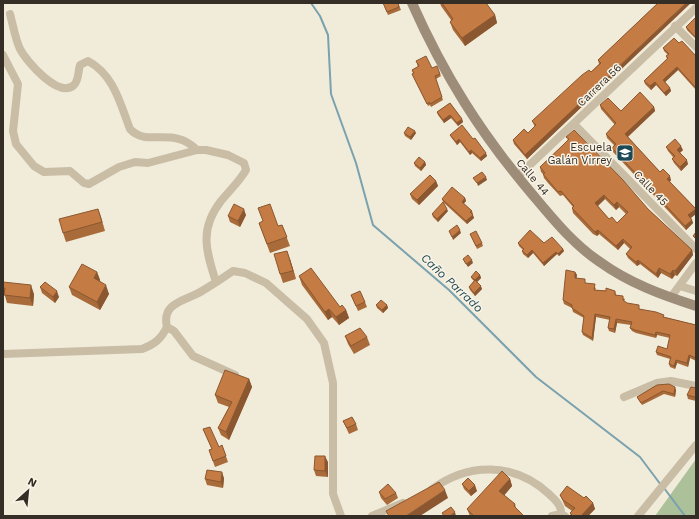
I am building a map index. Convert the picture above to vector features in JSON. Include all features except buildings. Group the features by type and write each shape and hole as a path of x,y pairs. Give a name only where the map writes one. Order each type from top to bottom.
{"main road":[{"name":"Calle 44","path":"412,3 462,101 496,152 567,235 589,254 626,278 696,306"}],"street":[{"name":"Carrera 56","path":"517,177 675,26 696,8"},
{"path":"10,14 20,49 28,61 52,84 57,87 69,88 78,78 80,65 88,61 99,68 108,78 119,98 130,129 133,132 142,136 170,136 184,140 197,150"},
{"path":"675,26 696,47"},
{"path":"3,55 18,84 14,140 30,162 44,172 70,172 84,183 89,184 119,167 135,162 148,163 197,150 206,150 228,155 238,159 246,166 242,178 221,202 210,218 206,236 208,258 216,282"},
{"name":"Calle 45","path":"574,124 696,250"},
{"path":"671,297 696,263"},
{"path":"243,379 194,356 168,327 165,319 168,310 176,303 200,292 233,271 245,273 266,283 307,319 324,343 333,383 333,494 341,516"},
{"path":"680,286 696,291"},
{"path":"3,354 142,349 154,344 162,337 168,327"},
{"path":"624,398 645,387 657,383 671,381 696,386"},
{"path":"638,516 696,444"},
{"path":"372,516 417,497 459,475 482,469 501,469 522,476 541,488 559,505 563,515 552,516"}],"green space":[{"path":"696,459 696,516 655,516"}],"waterway":[{"name":"Caño Parrado","path":"311,3 320,16 328,35 331,94 356,163 373,225 449,290 536,377 640,457 661,485"},
{"name":"Caño Parrado","path":"664,488 685,516"}],"place":[{"name":"Escuela Galán Virrey","path":"625,153"}]}
